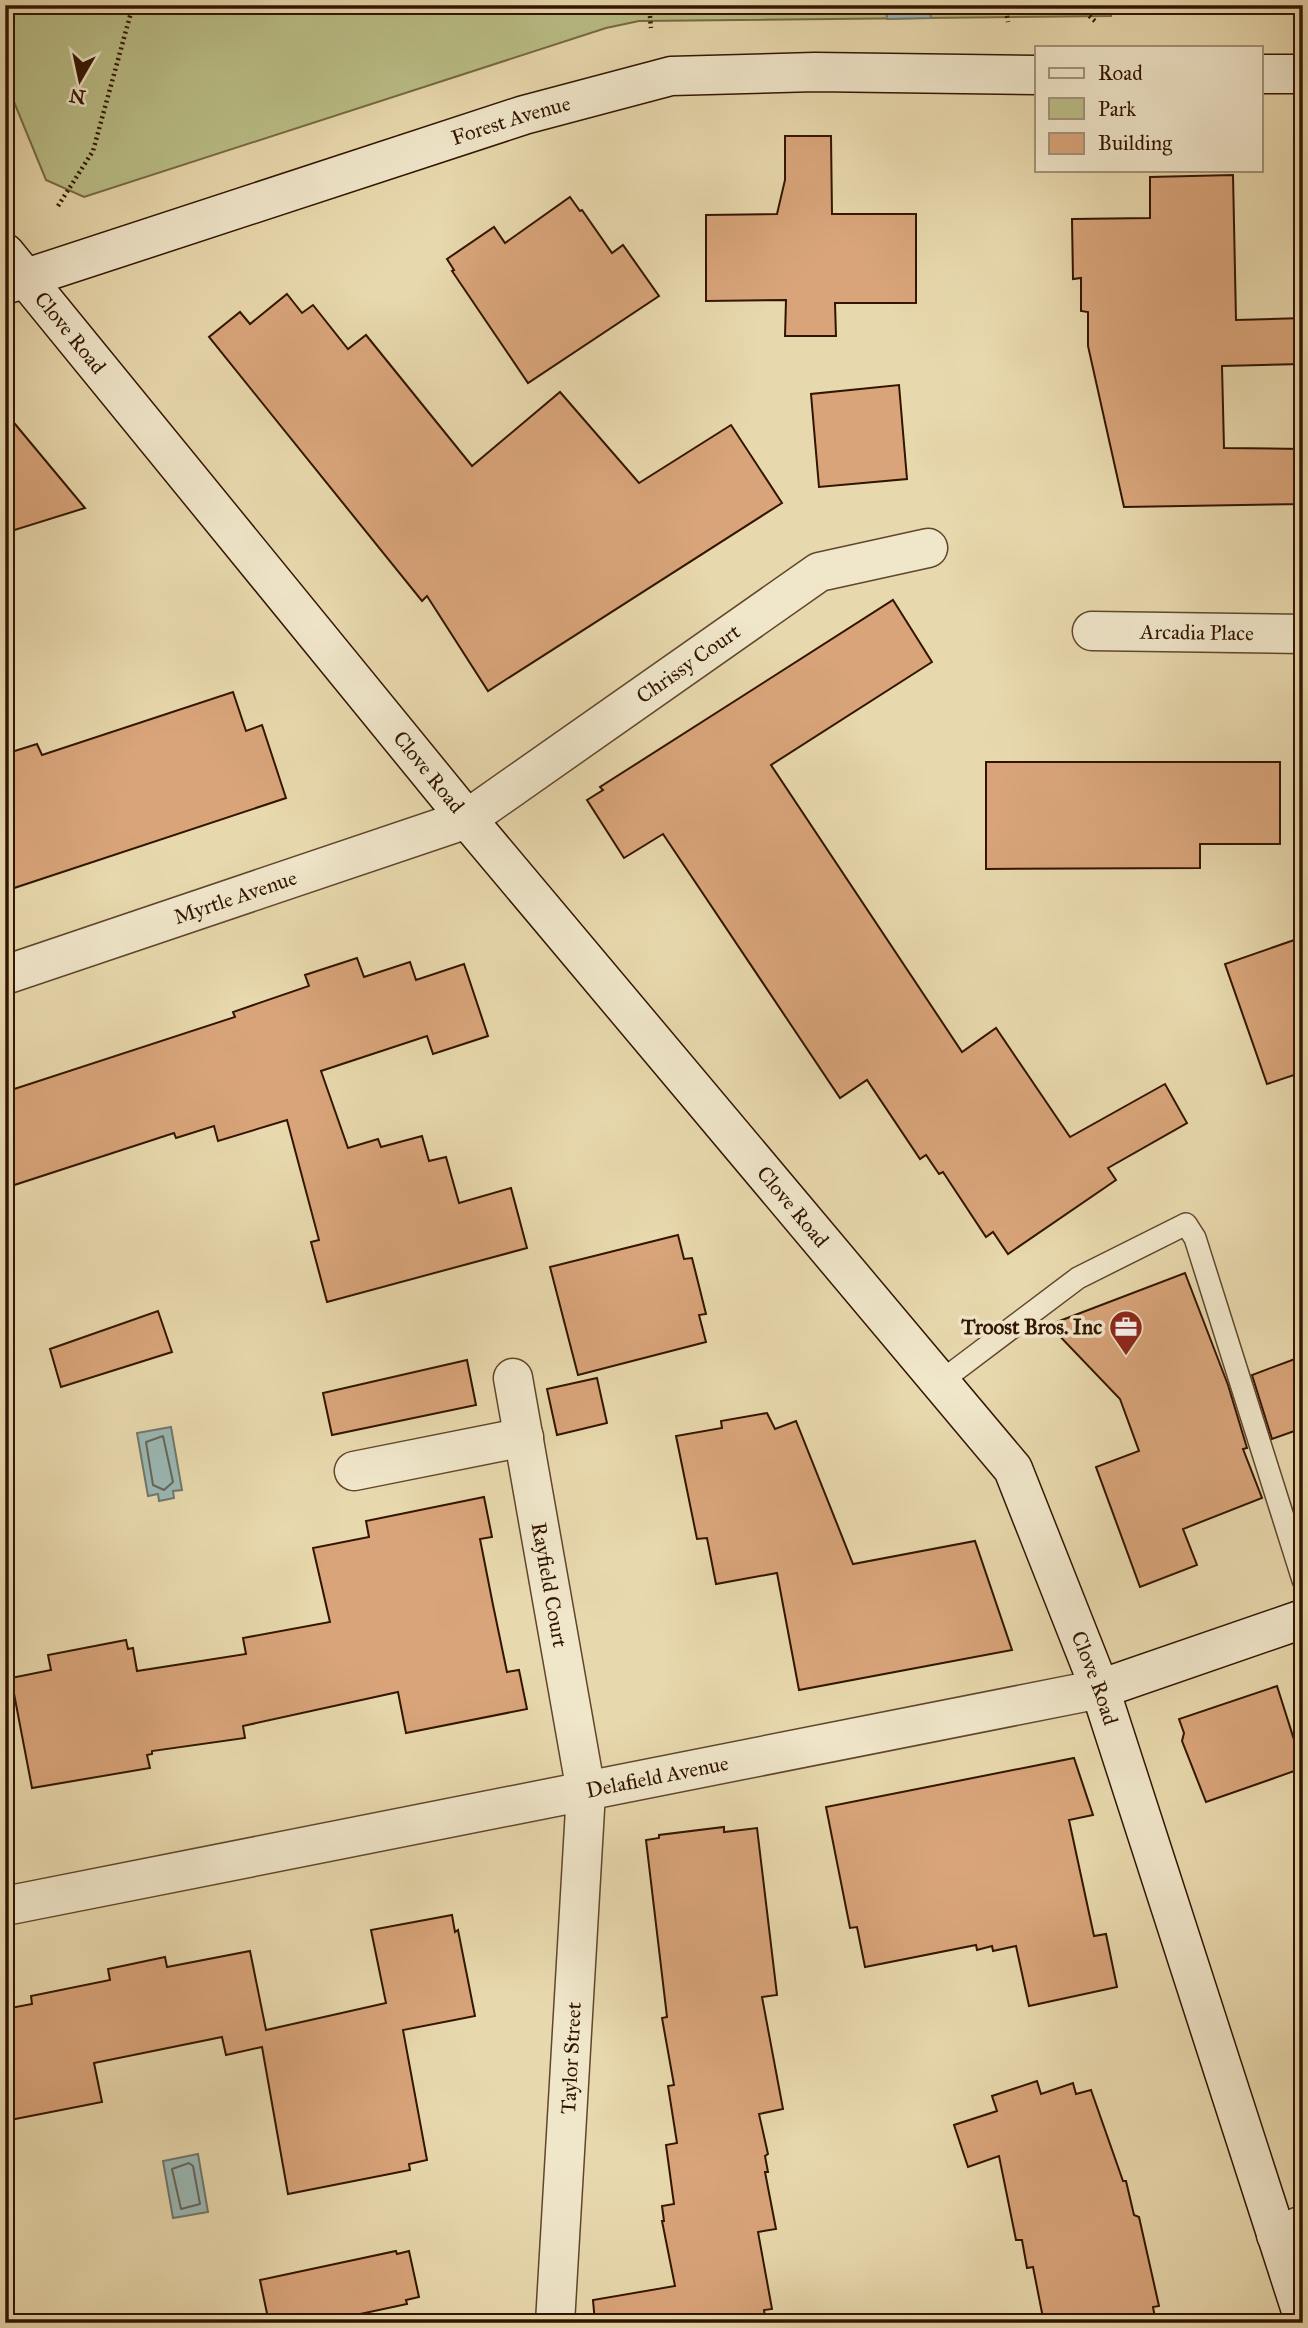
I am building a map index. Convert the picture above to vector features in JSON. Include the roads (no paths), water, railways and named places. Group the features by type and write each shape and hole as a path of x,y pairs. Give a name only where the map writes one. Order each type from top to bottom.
{"street":[{"name":"Forest Avenue","path":"11,272 524,115 671,76 815,72 1035,75"},
{"path":"1262,74 1303,74"},
{"name":"Clove Road","path":"11,272 1013,1469 1100,1689 1289,2230 1303,2317"},
{"name":"Chrissy Court","path":"467,819 819,572 929,548"},
{"name":"Arcadia Place","path":"1092,631 1303,635"},
{"name":"Myrtle Avenue","path":"5,975 467,819"},
{"name":"Rayfield Court","path":"513,1378 586,1792"},
{"path":"354,1471 524,1437"},
{"name":"Delafield Avenue","path":"5,1906 1100,1689 1303,1619"},
{"name":"Taylor Street","path":"555,2323 586,1792"}],"lane":[{"path":"940,1382 1078,1278 1186,1224 1195,1238 1303,1580"}],"water":[{"path":"886,5 929,5 931,18 887,19"},
{"path":"171,1427 182,1490 173,1491 174,1498 159,1501 158,1494 148,1496 137,1433"},
{"path":"198,2154 208,2212 173,2218 163,2161"}],"place":[{"name":"Troost Bros. Inc","path":"1126,1357"}]}
